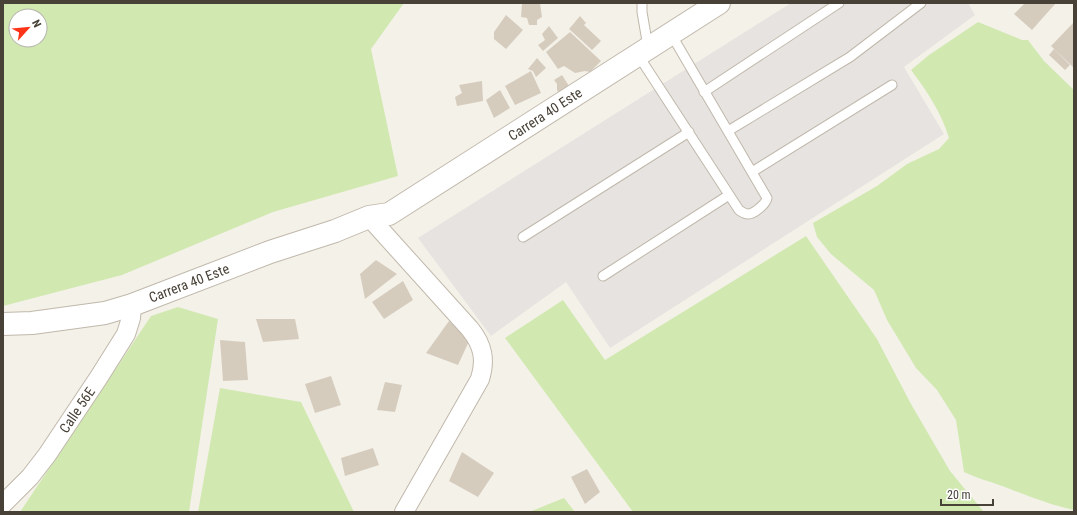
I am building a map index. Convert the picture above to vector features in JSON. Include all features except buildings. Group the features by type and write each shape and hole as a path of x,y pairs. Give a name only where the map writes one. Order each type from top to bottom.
{"street":[{"name":"Carrera 40 Este","path":"3,324 105,313 270,252 335,231 369,217 389,214 719,3"},
{"path":"369,217 470,329 481,345 483,354 484,363 480,379 404,512"},
{"name":"Calle 56E","path":"3,504 30,477 47,455 99,377 126,334 131,318 132,304"}],"lane":[{"path":"642,3 643,51 688,132 729,195 739,210 746,214 751,213 766,202 767,198 671,34"},
{"path":"704,92 839,3"},
{"path":"728,131 850,58 921,3"},
{"path":"752,172 892,85"},
{"path":"524,237 688,132"},
{"path":"603,276 729,195"}],"green space":[{"path":"3,3 404,3 371,49 398,176 273,212 122,275 3,306"},
{"path":"978,22 1022,40 1028,40 1044,61 1074,90 1074,510 1038,500 964,472 956,420 937,390 916,368 887,320 874,290 831,254 817,237 813,223 877,186 907,164 939,149 949,138 942,119 933,102 911,70 929,55"},
{"path":"806,236 877,339 911,404 950,471 984,512 633,512 505,338 563,300 605,360"},
{"path":"178,307 218,319 189,512 20,512 151,316"},
{"path":"220,388 301,402 354,512 198,512"},
{"path":"564,498 575,512 529,512"}],"shaded area":[{"path":"791,3 968,3 975,15 904,67 944,134 610,348 566,282 491,336 418,238"}]}
